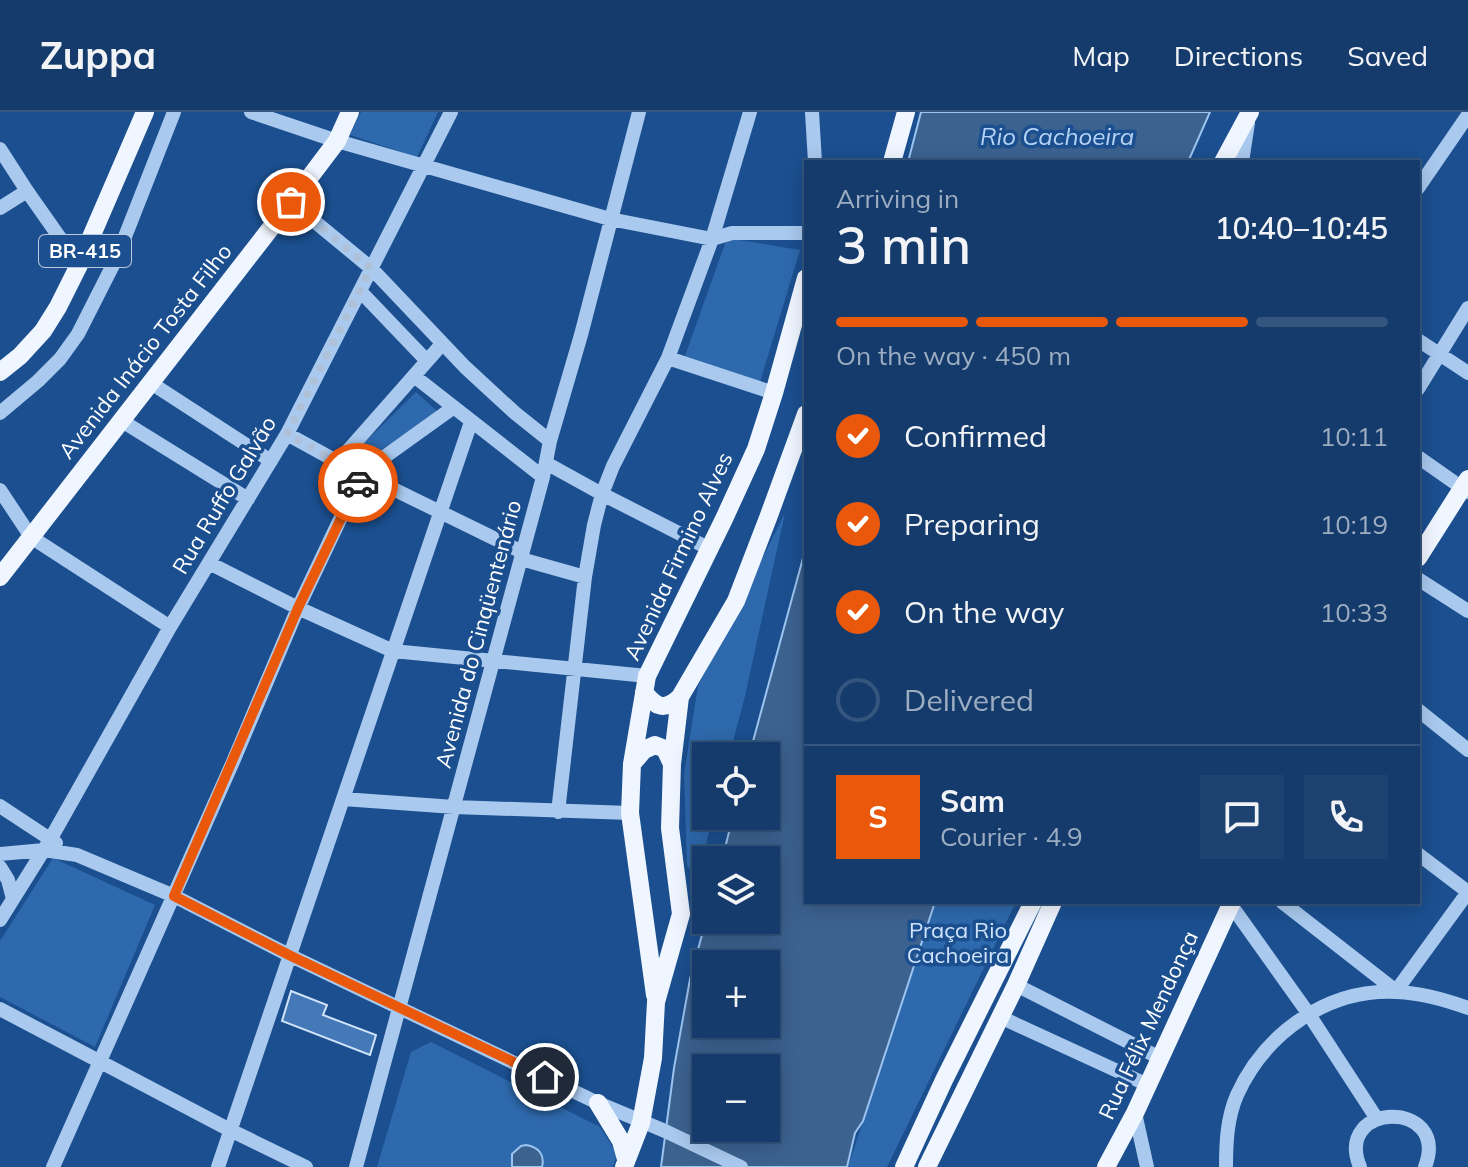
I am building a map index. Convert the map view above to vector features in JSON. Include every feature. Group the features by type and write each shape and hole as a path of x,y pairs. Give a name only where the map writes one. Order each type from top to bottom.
{"main road":[{"name":"BR-415","path":"0,372 43,331 79,265 145,112"},
{"name":"Avenida Inácio Tosta Filho","path":"0,577 337,141 350,112"},
{"path":"893,160 906,112"},
{"path":"1224,160 1250,113"},
{"name":"Avenida Firmino Alves","path":"625,1163 641,1123 653,1058 656,1002 630,813 632,764 646,684 756,449 804,285"},
{"name":"Avenida Firmino Alves","path":"656,1002 681,914 670,828 672,764 680,697 736,601 804,419"},
{"path":"1420,555 1466,486"},
{"path":"646,684 652,703 671,705 680,697"},
{"path":"632,764 644,750 655,745 665,749 672,764"},
{"path":"904,1167 1032,904"},
{"path":"927,1167 1052,904"},
{"name":"Rua Félix Mendonça","path":"1106,1167 1135,1113 1231,904"},
{"path":"598,1103 621,1141 625,1163"}],"street":[{"name":"BR-415","path":"0,413 60,359 78,334 117,257 174,112"},
{"path":"251,112 337,141 610,219 712,239 732,233 804,233"},
{"name":"Rua Ruffo Galvão","path":"0,920 47,845 170,627 287,434 451,112"},
{"name":"Avenida do Cinqüentenário","path":"356,1167 639,112"},
{"path":"558,812 585,577 602,494 668,358 712,239 750,112"},
{"path":"812,112 815,160"},
{"path":"1242,160 1250,113"},
{"path":"1420,185 1468,115"},
{"path":"0,149 79,265"},
{"path":"0,208 27,191"},
{"path":"291,202 371,268 442,344 515,413 550,441"},
{"path":"361,292 427,361"},
{"path":"1420,386 1468,308"},
{"path":"1420,341 1468,373"},
{"path":"338,462 442,344"},
{"path":"668,358 774,393"},
{"path":"414,376 471,422 545,470 602,494 708,548"},
{"path":"151,383 271,461"},
{"path":"53,1167 298,608 362,473 454,407"},
{"path":"122,421 248,499"},
{"path":"218,1167 471,422"},
{"path":"287,434 522,556 585,577"},
{"path":"1420,458 1466,486"},
{"path":"0,490 31,537 170,627"},
{"path":"209,563 393,651 573,668 646,684"},
{"path":"1420,580 1468,611"},
{"path":"1420,712 1468,750"},
{"path":"343,799 454,807 630,813"},
{"path":"0,806 47,845 174,896 291,956 598,1103 741,1167"},
{"path":"17,853 25,840 22,822"},
{"path":"0,854 47,845"},
{"path":"1396,991 1468,892 1420,856"},
{"path":"0,867 8,880 13,899"},
{"path":"1231,904 1308,1013 1377,1119"},
{"path":"1285,904 1396,991"},
{"path":"1016,985 1160,1058"},
{"path":"1226,1167 1227,1133 1236,1097 1254,1064 1278,1036 1308,1013 1365,993 1396,991 1427,995 1468,1008"},
{"path":"0,1009 306,1167"},
{"path":"1000,1017 1148,1085"},
{"path":"1135,1113 1147,1167"},
{"path":"1360,1167 1356,1147 1360,1135 1377,1119 1390,1115 1415,1123 1424,1133 1429,1145 1425,1167"}],"green space":[{"path":"361,112 438,112 417,157 350,135"},
{"path":"727,238 800,250 760,382 685,356"},
{"path":"416,392 438,412 366,460 357,458 357,450"},
{"path":"785,513 733,742 692,742 692,830 709,830 705,846 692,846 692,872 687,866 684,774 698,686"},
{"path":"53,858 155,905 95,1047 0,997 0,941"},
{"name":"Praça Rio Cachoeira","path":"934,904 1015,904 887,1167 848,1167"},
{"path":"431,1042 600,1127 617,1154 613,1167 377,1167 411,1052"}],"water":[{"name":"Rio Cachoeira","path":"921,112 1210,112 1189,160 909,160"},
{"path":"804,554 804,904 934,904 863,1121 855,1133 847,1167 661,1167 674,1068 692,972 692,1038 780,1038 780,950 698,950 702,934 780,934 780,846 726,846 730,830 780,830 780,742 753,742"},
{"path":"526,1145 540,1152 542,1167 512,1167 512,1154"}],"building":[{"path":"291,991 327,1005 323,1015 376,1035 370,1055 282,1021"}],"way so far":[{"path":"291,202 371,268 287,434 362,473 358,483"}],"route":[{"path":"358,483 298,608 174,896 291,956 545,1077"}]}
